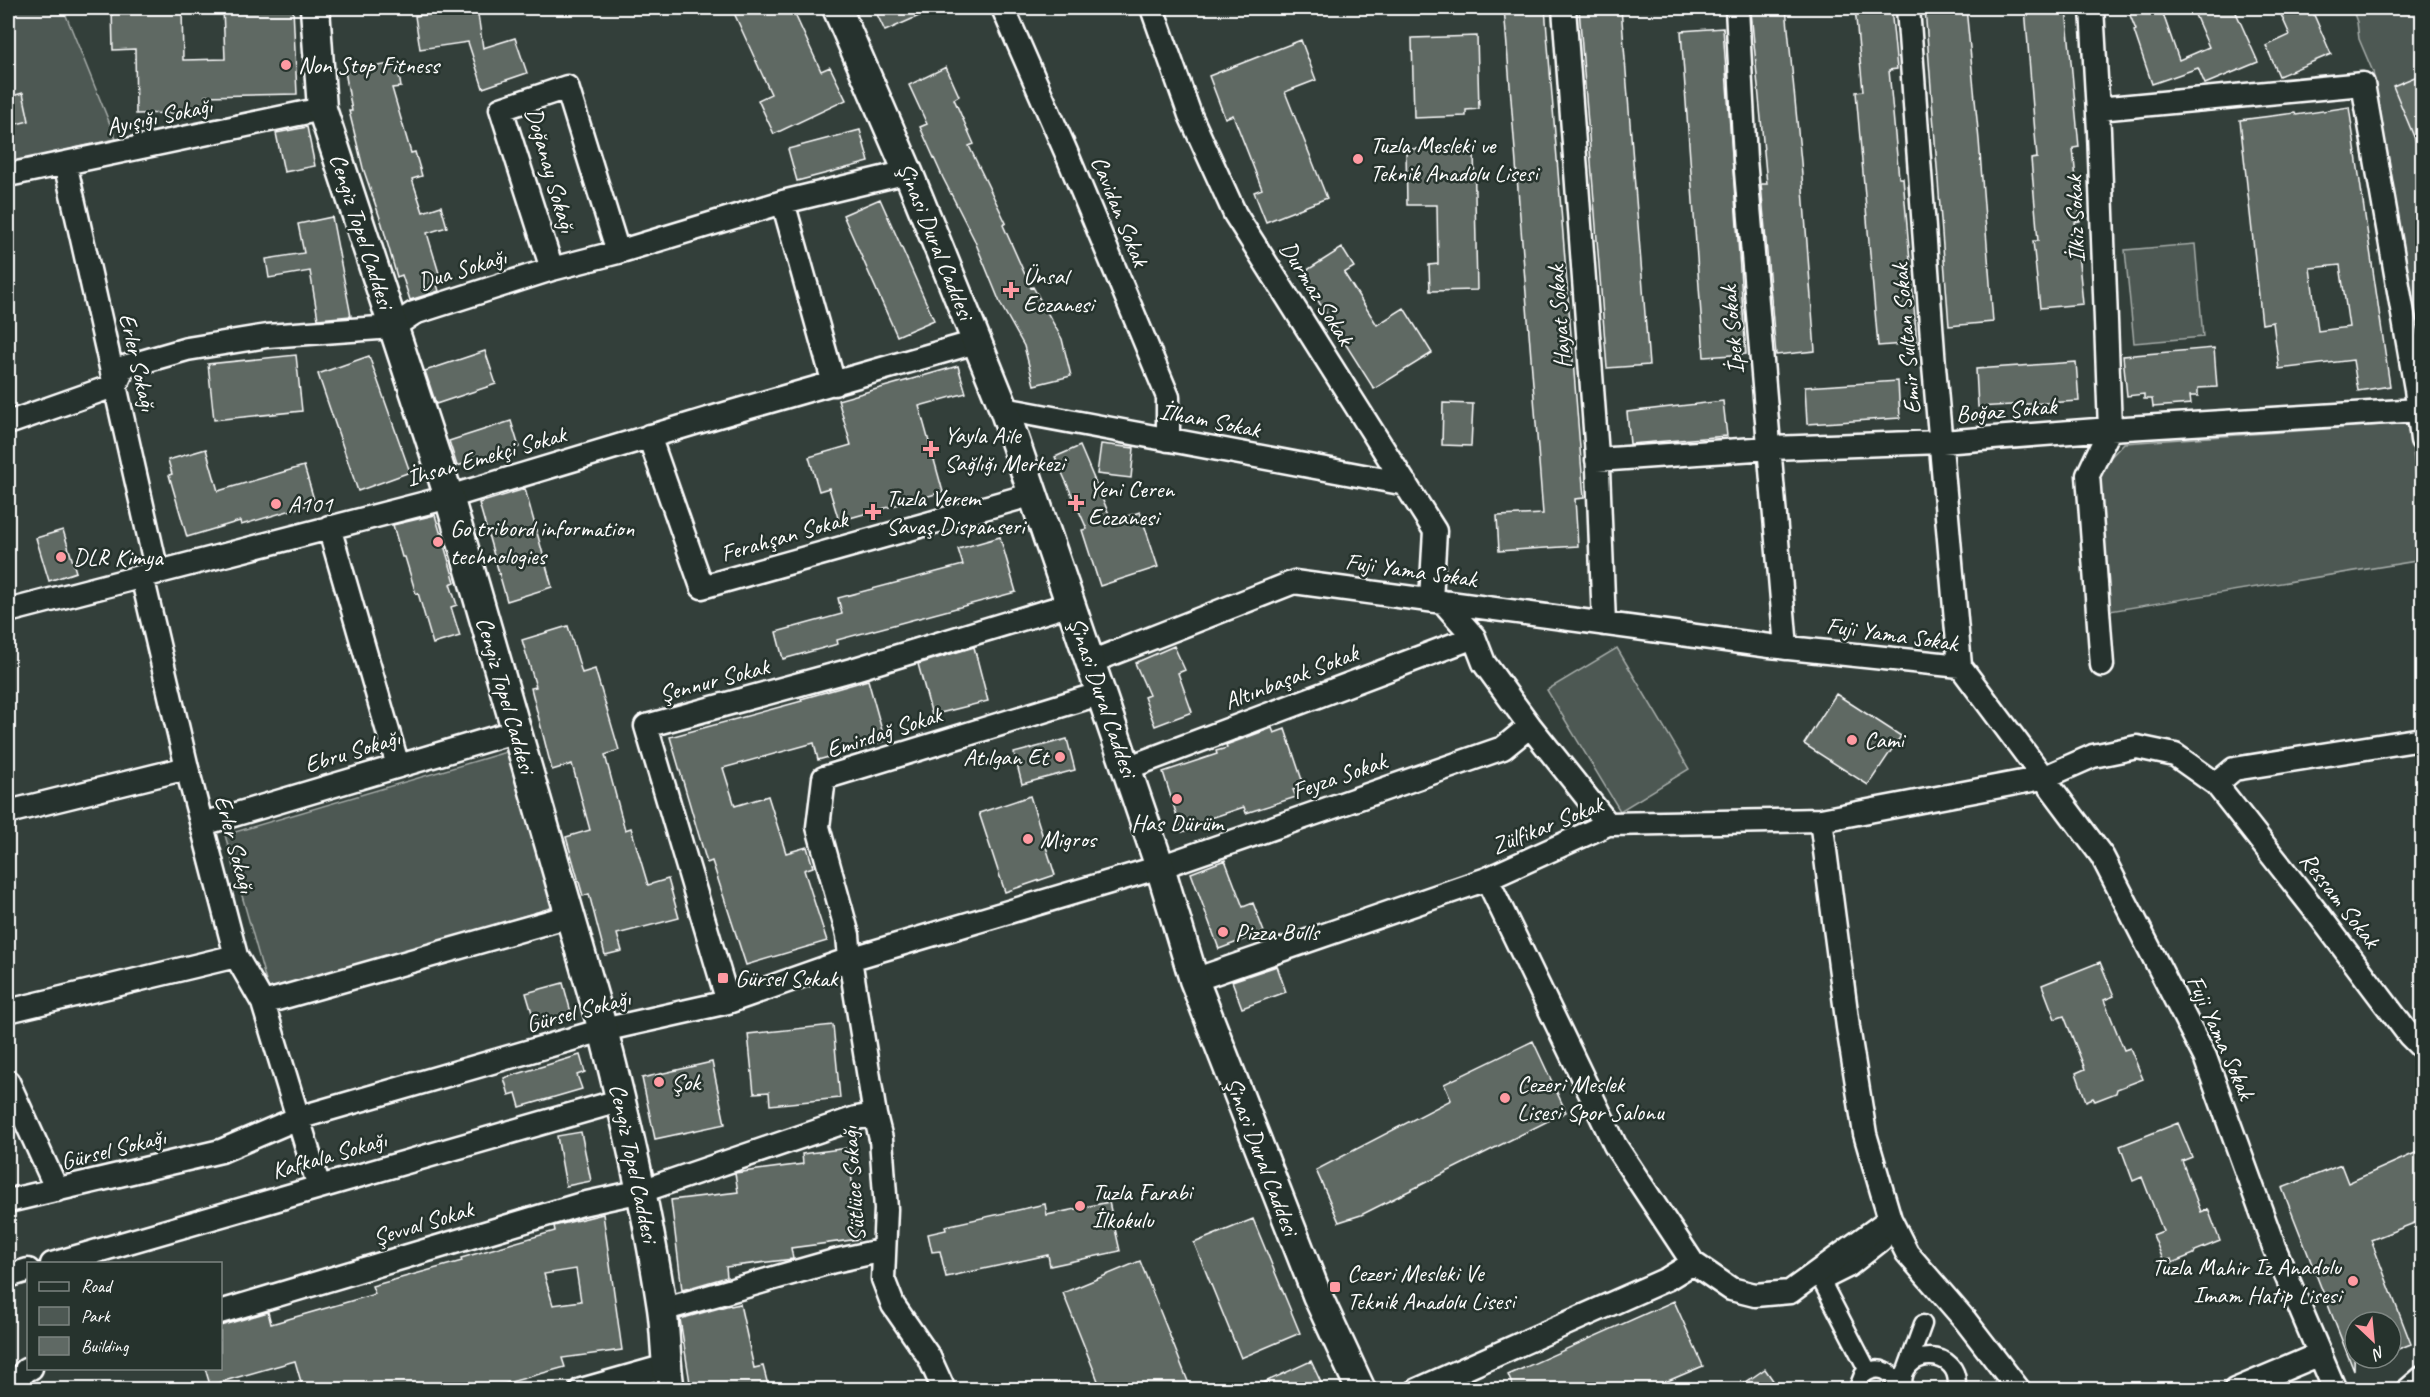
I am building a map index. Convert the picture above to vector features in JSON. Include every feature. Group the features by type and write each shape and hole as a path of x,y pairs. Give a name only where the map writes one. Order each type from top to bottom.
{"street":[{"name":"Cengiz Topel Caddesi","path":"315,8 322,110 448,497 603,1030 642,1191 662,1310 668,1378"},
{"name":"Şinasi Dural Caddesi","path":"837,8 908,172 1004,409 1161,867 1194,980 1317,1295 1361,1389"},
{"name":"Cavidan Sokak","path":"1003,8 1066,152 1168,398 1168,440"},
{"name":"Durmaz Sokak","path":"1152,8 1190,115 1235,214 1435,531 1437,601"},
{"name":"Hayat Sokak","path":"1564,8 1597,460 1604,624"},
{"name":"İpek Sokak","path":"1737,8 1745,159 1786,648"},
{"name":"Emir Sultan Sokak","path":"1908,8 1960,666"},
{"name":"İlkiz Sokak","path":"2092,8 2110,429"},
{"path":"2098,109 2363,84 2419,410 2422,440"},
{"name":"Doğanay Sokağı","path":"552,269 501,109 567,87 618,252"},
{"name":"Ayışığı Sokağı","path":"8,175 322,110"},
{"name":"Erler Sokağı","path":"65,163 116,385 149,574 187,768 236,956 263,1003 319,1186"},
{"name":"Dua Sokağı","path":"8,423 116,385 124,367 187,349 267,336 393,327 414,313 552,269 618,252 783,202 908,172"},
{"path":"783,202 834,384"},
{"name":"İhsan Emekçi Sokak","path":"8,610 448,497 976,342"},
{"name":"İlham Sokak","path":"1004,409 1406,484"},
{"name":"Boğaz Sokak","path":"1597,460 1769,448 1942,442 2419,410"},
{"path":"2102,666 2088,475 2110,429"},
{"name":"Ferahşan Sokak","path":"650,436 702,587 1034,494"},
{"path":"329,527 398,766"},
{"name":"Fuji Yama Sokak","path":"1091,662 1294,582 1786,648 1960,666 2102,856 2205,1057 2274,1247 2335,1389"},
{"path":"1437,601 1474,637 1484,663 1530,726 1608,824"},
{"name":"Şennur Sokak","path":"728,1002 646,726 855,669 1071,604"},
{"name":"Altınbaşak Sokak","path":"1127,768 1474,637"},
{"name":"Emirdağ Sokak","path":"850,959 848,936 818,827 824,778 1102,693"},
{"name":"Feyza Sokak","path":"1161,867 1503,748 1530,726"},
{"name":"Ebru Sokağı","path":"203,824 517,731"},
{"path":"2216,784 2234,769 2422,739"},
{"name":"Ressam Sokak","path":"2043,778 2093,756 2137,747 2175,755 2216,784 2409,1035 2422,1048"},
{"path":"8,812 187,768"},
{"name":"Zülfikar Sokak","path":"1194,980 1486,879 1608,824 1821,820 2043,778"},
{"path":"1821,820 1864,1134 1890,1220 1907,1253 1965,1320 2019,1389"},
{"name":"Gürsel Sokağı","path":"8,1201 221,1151 298,1118 603,1030 728,1002 850,959 1161,867"},
{"path":"1486,879 1615,1145 1693,1263 1731,1290 1755,1295 1790,1292 1819,1278 1850,1268 1883,1242"},
{"path":"263,1003 570,916"},
{"path":"8,1011 236,956"},
{"name":"Sütlüce Sokağı","path":"850,959 875,1115 881,1139 886,1209 883,1279 892,1305 929,1357 944,1389"},
{"path":"8,1082 57,1190"},
{"name":"Kafkala Sokağı","path":"55,1262 621,1100"},
{"name":"Şevval Sokak","path":"222,1311 582,1203 642,1191 856,1118 875,1115"},
{"path":"1819,1278 1890,1220"},
{"path":"662,1310 834,1261 884,1250"},
{"path":"1417,1389 1666,1279 1693,1263"},
{"path":"8,1276 27,1270"},
{"path":"1819,1278 1868,1371"},
{"path":"1899,1378 1923,1324"},
{"path":"2235,1389 2320,1354"},
{"path":"1899,1378 1921,1357 1939,1357 1953,1368 1956,1389"},
{"path":"1857,1389 1859,1380 1868,1371 1881,1369 1899,1378 1903,1376 1904,1389"},
{"path":"21,1389 19,1379 27,1370"},
{"path":"581,1389 668,1378"},
{"path":"2408,1389 2422,1378"}],"green space":[{"path":"8,8 63,8 116,139 8,163"},
{"path":"2352,8 2422,8 2422,365 2373,72 2359,39"},
{"path":"2195,244 2203,337 2134,343 2125,250"},
{"path":"2410,423 2422,536 2422,560 2104,612 2093,476 2124,443"},
{"path":"1617,648 1689,769 1620,811 1547,690"},
{"path":"513,750 557,906 269,992 225,835"}],"building":[{"path":"112,8 182,8 183,60 225,59 223,8 293,8 297,94 205,96 206,112 136,114 135,49 113,50"},
{"path":"477,8 483,48 515,38 527,73 483,88 468,42 420,49 415,16"},
{"path":"747,8 792,8 821,71 830,67 846,100 774,134 758,100 771,94 734,13"},
{"path":"874,8 937,8 885,31"},
{"path":"1504,8 1545,8 1584,498 1575,499 1578,546 1499,551 1497,516 1543,514"},
{"path":"1579,8 1621,8 1649,365 1607,368"},
{"path":"1786,8 1801,162 1815,351 1776,355 1761,184 1767,184 1751,11"},
{"path":"1855,8 1891,8 1897,69 1889,70 1899,178 1903,178 1917,343 1878,346 1856,92 1863,91"},
{"path":"1925,8 1966,8 1993,322 1949,326"},
{"path":"2025,8 2066,8 2079,147 2073,148 2080,221 2075,222 2083,304 2040,308 2033,241 2038,241 2031,159 2037,158"},
{"path":"2127,8 2161,8 2179,60 2209,47 2192,8 2234,8 2258,62 2205,84 2198,68 2152,84"},
{"path":"2278,8 2311,8 2331,54 2279,76 2266,46 2290,35"},
{"path":"1723,28 1746,354 1704,357 1681,31"},
{"path":"1477,36 1479,109 1466,110 1466,116 1414,118 1412,38"},
{"path":"1301,40 1316,80 1285,92 1327,198 1266,222 1254,192 1262,189 1233,115 1225,118 1209,76"},
{"path":"397,63 401,87 392,88 411,153 415,152 422,176 412,179 423,212 441,206 447,227 427,233 441,280 436,281 439,291 410,300 402,275 397,277 363,168 349,111 352,111 345,71"},
{"path":"946,67 959,96 954,99 974,144 969,146 1006,223 1003,225 1031,288 1033,287 1062,339 1071,376 1034,385 1024,346 1001,305 974,239 920,127 927,124 909,85"},
{"path":"2422,74 2422,156 2393,86"},
{"path":"23,93 29,121 8,126 8,97"},
{"path":"2349,107 2390,386 2358,391 2353,360 2279,369 2273,322 2262,324 2240,120 2295,113 2296,115","holes":["2340,265 2349,327 2318,331 2310,268"]},
{"path":"307,127 315,166 284,172 276,133"},
{"path":"860,130 869,162 797,181 788,149"},
{"path":"1474,148 1477,290 1430,291 1429,265 1438,264 1437,205 1407,205 1406,149"},
{"path":"880,199 934,320 897,336 843,215"},
{"path":"332,217 351,316 318,319 310,271 269,278 266,259 304,253 298,224"},
{"path":"1342,248 1354,267 1344,273 1377,325 1404,308 1432,353 1374,389 1301,274"},
{"path":"2214,348 2217,387 2198,388 2198,396 2190,396 2191,404 2153,407 2152,399 2144,399 2144,394 2127,396 2123,356"},
{"path":"485,351 496,384 436,404 425,371"},
{"path":"296,355 302,411 214,420 208,364"},
{"path":"369,356 410,472 358,491 318,374"},
{"path":"2076,362 2079,401 1978,407 1976,369"},
{"path":"958,366 966,393 919,406 943,492 839,521 829,488 819,491 809,457 851,445 838,400"},
{"path":"1898,381 1900,418 1807,424 1805,387"},
{"path":"1723,401 1727,436 1630,444 1627,412"},
{"path":"1443,403 1473,404 1471,446 1442,445"},
{"path":"511,421 519,447 457,466 449,441"},
{"path":"1101,444 1134,448 1131,478 1097,474"},
{"path":"1080,446 1112,521 1140,512 1158,567 1100,586 1082,530 1087,529 1055,457"},
{"path":"206,449 218,491 304,466 315,503 241,525 240,521 187,537 169,475 172,474 168,460"},
{"path":"525,489 552,587 507,601 479,503"},
{"path":"435,515 455,582 450,584 457,605 451,607 460,636 433,644 418,593 416,594 405,557 402,557 393,525"},
{"path":"63,530 76,572 49,581 36,538"},
{"path":"1000,537 1016,592 837,640 838,644 783,659 776,632 842,614 838,598 963,565 958,549"},
{"path":"568,626 582,673 595,669 619,750 605,755 625,830 631,828 648,885 668,879 679,918 617,934 622,951 605,955 589,894 583,896 566,837 590,830 572,764 552,770 531,688 536,687 522,640"},
{"path":"1174,646 1185,670 1178,673 1192,712 1155,726 1144,697 1149,695 1135,663"},
{"path":"974,647 988,701 932,715 918,664"},
{"path":"868,680 885,741 818,760 814,743 723,768 735,806 768,796 786,853 807,847 813,867 804,870 827,941 746,965 712,861 707,863 670,737 802,701 801,699"},
{"name":"Cami","path":"1836,694 1901,736 1868,785 1804,744"},
{"path":"1272,728 1274,733 1285,729 1304,786 1293,790 1296,797 1246,813 1244,807 1211,818 1212,822 1182,832 1163,772 1217,754 1216,751 1227,748 1226,745"},
{"path":"1067,739 1075,770 1022,784 1014,753"},
{"path":"1030,796 1055,875 1005,892 979,813"},
{"path":"1225,860 1243,907 1253,903 1264,932 1219,949 1191,873"},
{"path":"2100,962 2114,996 2104,1000 2124,1050 2130,1048 2143,1079 2117,1089 2116,1093 2095,1101 2093,1098 2086,1101 2076,1073 2085,1069 2064,1016 2055,1019 2042,985"},
{"path":"1277,966 1286,992 1242,1008 1232,981"},
{"path":"563,983 572,1016 536,1026 526,993"},
{"path":"833,1025 840,1098 770,1105 769,1092 754,1093 748,1034"},
{"path":"1533,1041 1566,1112 1361,1215 1339,1222 1316,1170 1451,1100 1444,1084"},
{"path":"580,1055 585,1072 577,1075 582,1089 520,1107 516,1093 509,1095 504,1078"},
{"path":"712,1062 725,1124 655,1139 642,1078"},
{"path":"2178,1123 2192,1157 2182,1161 2201,1212 2208,1209 2220,1241 2172,1263 2171,1259 2164,1262 2153,1235 2163,1231 2142,1177 2133,1181 2120,1146"},
{"path":"581,1132 591,1181 566,1186 557,1136"},
{"path":"848,1148 859,1239 791,1248 793,1259 726,1267 727,1277 682,1290 671,1200 738,1192 735,1173 803,1164 802,1154"},
{"name":"Tuzla Mahir Iz Anadolu Imam Hatip Lisesi","path":"2422,1150 2422,1220 2371,1240 2398,1310 2343,1310 2343,1343 2282,1188 2341,1165 2348,1183"},
{"path":"1109,1202 1120,1251 1050,1266 1048,1255 946,1277 940,1251 932,1252 928,1234 946,1230 945,1226 1045,1204 1047,1215"},
{"path":"603,1214 622,1350 562,1358 565,1367 486,1389 303,1389 295,1361 210,1385 206,1370 222,1370 222,1325 268,1312 271,1324 375,1294 372,1286 462,1261 461,1258 555,1231 554,1226","holes":["576,1269 581,1301 553,1305 544,1274"]},
{"path":"1253,1219 1300,1333 1241,1358 1194,1243"},
{"path":"1140,1261 1191,1389 1101,1389 1063,1293"},
{"path":"1674,1301 1703,1366 1649,1389 1514,1389 1508,1375"},
{"path":"740,1304 754,1368 763,1366 769,1389 691,1389 680,1319"},
{"name":"Tuzla Mahir Iz Anadolu Imam Hatip Lisesi","path":"2403,1323 2411,1344 2403,1347"},
{"path":"1311,1361 1324,1389 1250,1389"},
{"path":"1765,1369 1779,1389 1736,1389"}],"place":[{"name":"Non Stop Fitness","path":"286,65"},
{"name":"Tuzla Mesleki ve Teknik Anadolu Lisesi","path":"1358,159"},
{"name":"Ünsal Eczanesi","path":"1011,290"},
{"name":"Yayla Aile Sağlığı Merkezi","path":"931,449"},
{"name":"Yeni Ceren Eczanesi","path":"1076,503"},
{"name":"A101","path":"276,504"},
{"name":"Tuzla Verem Savaş Dispanseri","path":"873,512"},
{"name":"Go tribord information technologies","path":"438,542"},
{"name":"DLR Kimya","path":"61,557"},
{"name":"Cami","path":"1852,740"},
{"name":"Atılgan Et","path":"1060,757"},
{"name":"Has Dürüm","path":"1177,799"},
{"name":"Migros","path":"1028,839"},
{"name":"Pizza Bulls","path":"1223,932"},
{"name":"Gürsel Sokak","path":"723,978"},
{"name":"Şok","path":"659,1082"},
{"name":"Cezeri Meslek Lisesi Spor Salonu","path":"1505,1098"},
{"name":"Tuzla Farabi İlkokulu","path":"1080,1206"},
{"name":"Tuzla Mahir Iz Anadolu Imam Hatip Lisesi","path":"2353,1281"},
{"name":"Cezeri Mesleki Ve Teknik Anadolu Lisesi","path":"1335,1287"}]}
